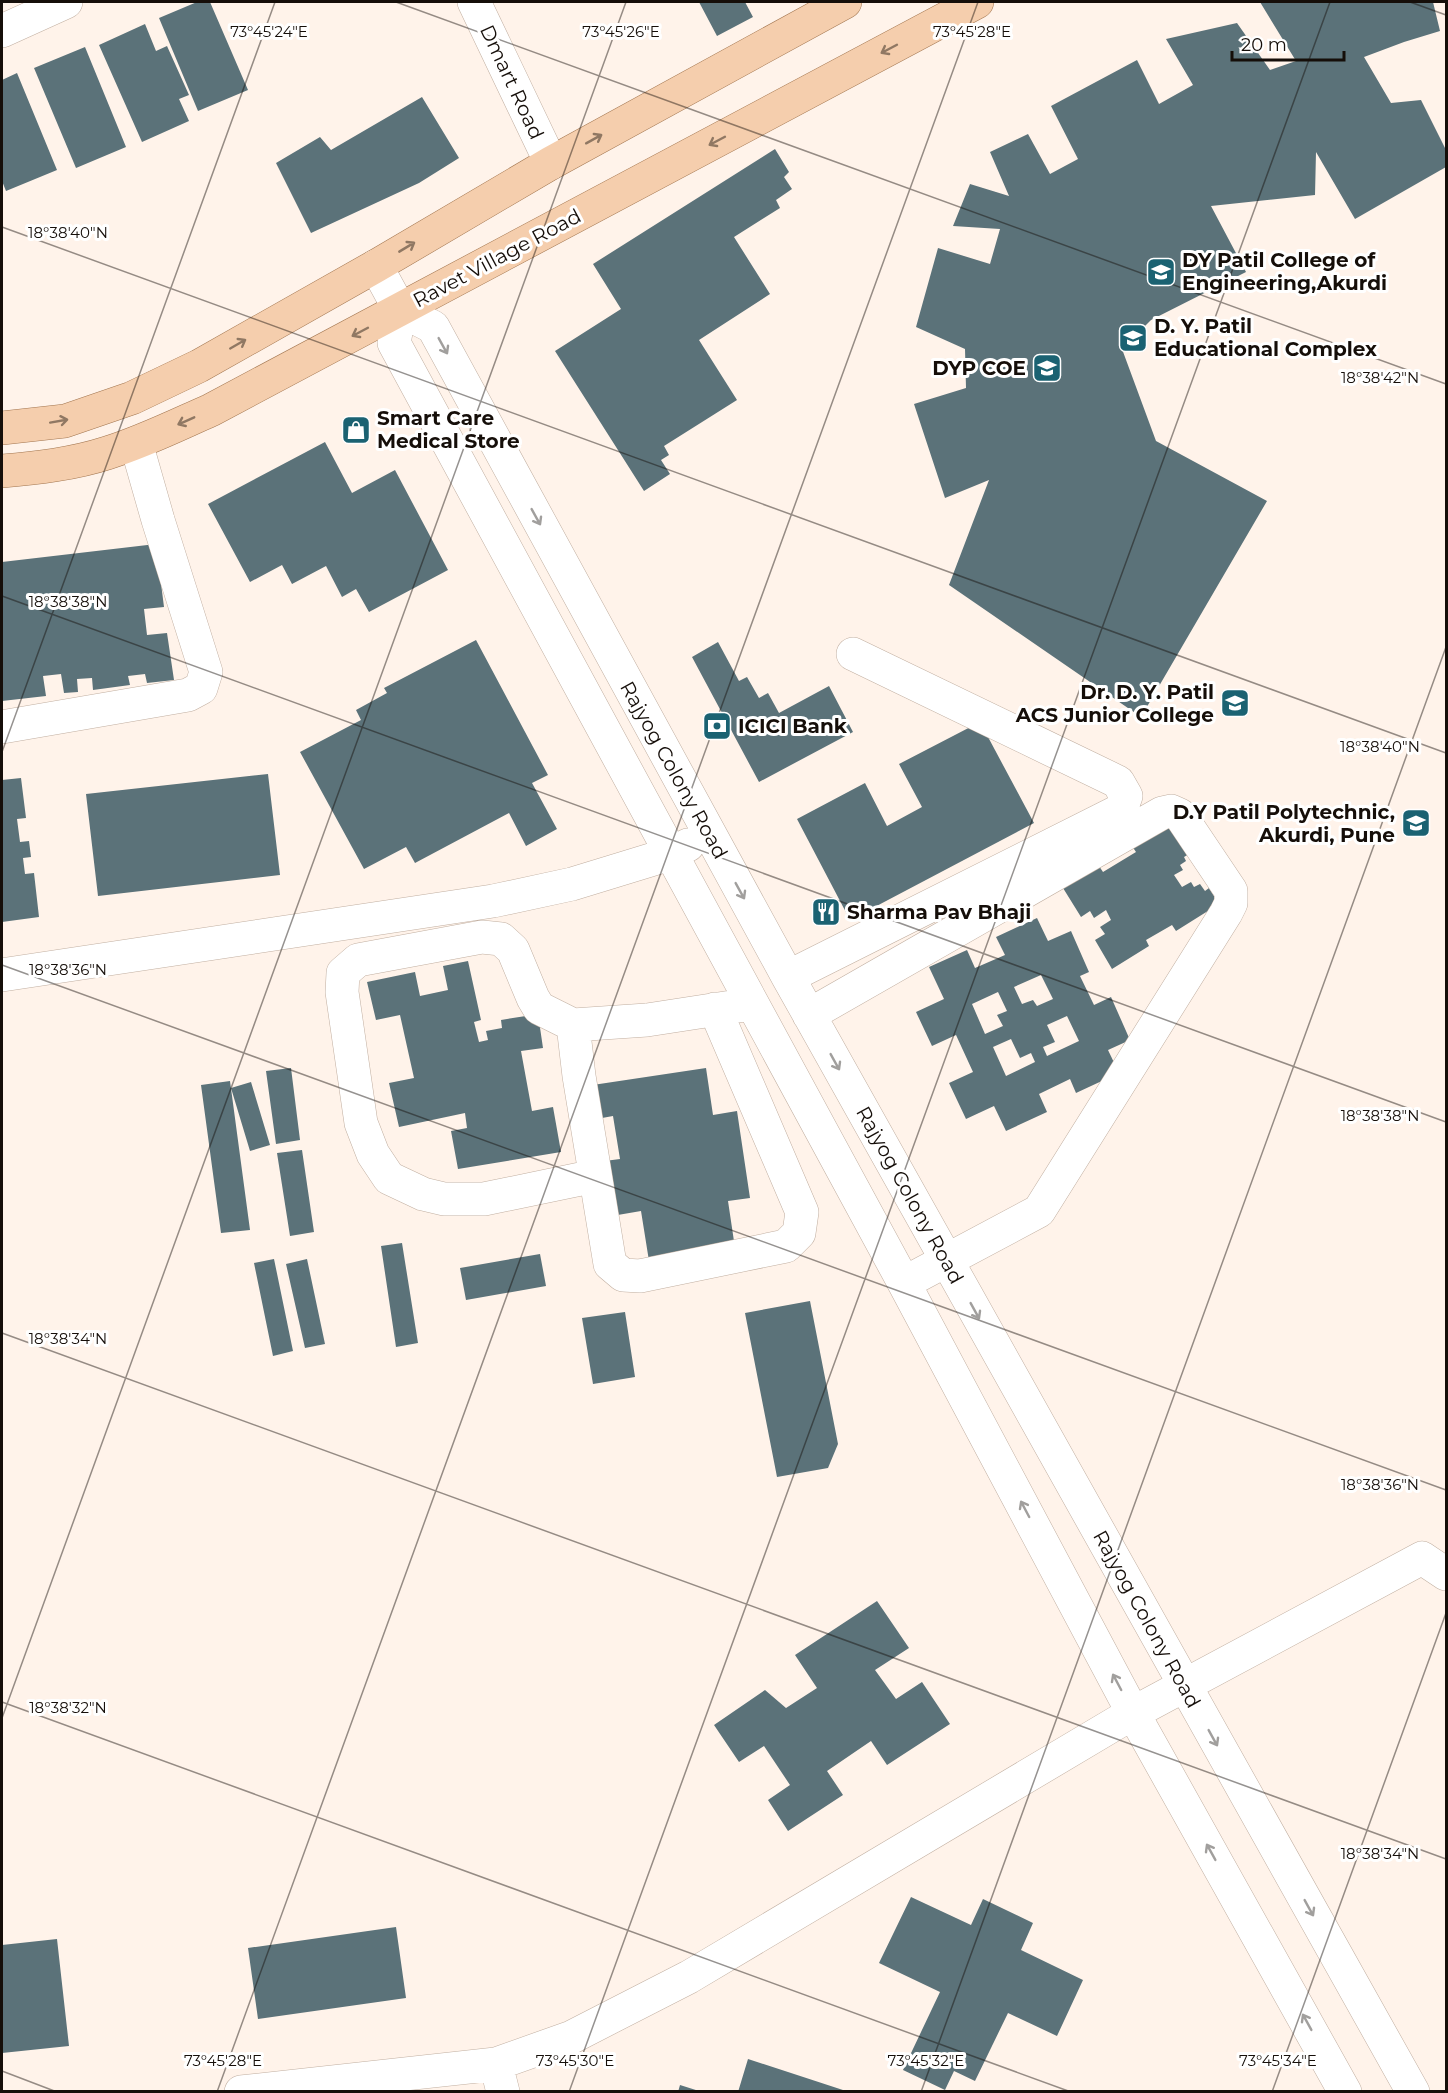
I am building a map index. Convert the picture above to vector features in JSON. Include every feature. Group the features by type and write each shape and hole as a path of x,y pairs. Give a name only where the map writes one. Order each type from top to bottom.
{"main road":[{"path":"2,428 65,421 132,398 199,366 376,266 550,163 845,2"},
{"name":"Ravet Village Road","path":"2,471 51,466 105,454 211,410 977,2"}],"street":[{"path":"2,31 66,2"},
{"name":"Dmart Road","path":"474,2 550,163"},
{"path":"376,266 400,310 394,343 904,1283 1133,1713 1346,2091"},
{"name":"Rajyog Colony Road","path":"400,310 433,327 809,1015 1413,2091"},
{"path":"2,727 188,695 201,687 206,672 136,443"},
{"path":"788,977 1121,810 1126,796 1118,782 853,654"},
{"path":"809,1015 1162,813 1171,811 1180,815 1231,891 1231,903 1226,913 1039,1211 904,1283"},
{"path":"2,975 492,901 572,884 670,854 709,834"},
{"path":"595,1176 484,1199 444,1199 423,1194 389,1178 373,1154 361,1123 342,992 343,973 358,960 482,936 501,939 513,950 532,998 539,1008 573,1025 647,1020 751,1004"},
{"path":"573,1025 610,1264 623,1275 640,1276 786,1246 799,1233 802,1212 715,1009"},
{"path":"241,2091 499,2078 572,2037 689,1977 1133,1713 1422,1558 1446,1574"}],"building":[{"path":"197,2 210,2 248,90 198,111 159,18"},
{"path":"699,2 745,2 753,17 717,36"},
{"name":"DYP COE","path":"1260,2 1433,2 1440,31 1364,57 1391,103 1421,100 1446,150 1446,167 1355,219 1316,152 1315,195 1211,206 1246,272 1151,320 1122,349 1156,441 1267,501 1141,717 949,585 989,480 945,498 914,404 966,388 965,349 916,327 938,248 990,264 1000,229 953,226 970,184 1009,196 990,152 1028,134 1050,174 1078,159 1051,106 1137,60 1159,104 1193,85 1166,39 1237,23 1270,70 1296,61"},
{"path":"145,24 156,51 167,46 189,95 179,99 189,121 142,142 99,45"},
{"path":"85,47 126,147 76,168 34,68"},
{"path":"17,73 57,170 6,191 2,181 2,80"},
{"path":"422,97 459,158 419,183 311,233 276,163 320,137 331,150"},
{"path":"775,149 789,172 784,177 792,189 776,200 780,208 734,237 770,294 699,340 737,400 664,446 669,455 661,460 670,474 644,491 555,351 621,309 593,264"},
{"path":"325,442 352,493 395,470 448,570 369,612 356,589 342,597 326,566 292,584 282,565 250,582 208,504"},
{"path":"156,544 164,607 144,609 147,635 167,633 174,680 147,683 145,674 128,676 130,685 93,690 92,678 77,679 78,692 64,693 61,674 43,676 46,696 2,701 2,562"},
{"path":"476,640 548,775 532,783 557,829 526,846 509,813 415,863 406,847 364,869 300,752 361,720 356,710 387,693 384,688"},
{"path":"718,642 739,681 747,677 759,698 768,693 779,713 829,686 853,732 759,782 692,657"},
{"path":"980,722 1034,823 850,920 797,819 865,783 887,826 922,807 899,764"},
{"path":"268,774 280,875 98,896 86,794"},
{"path":"21,778 26,818 17,819 20,842 29,841 31,857 23,858 25,874 34,873 39,917 2,922 2,780"},
{"path":"1170,823 1189,854 1184,857 1186,861 1180,865 1183,870 1174,875 1182,887 1191,882 1194,887 1200,884 1205,891 1209,888 1219,904 1176,931 1172,925 1146,940 1149,946 1112,969 1095,940 1105,934 1100,927 1111,920 1106,910 1094,918 1090,911 1081,917 1063,888 1099,866 1103,872 1136,852 1132,846"},
{"path":"1037,918 1048,941 1071,931 1089,972 1080,976 1094,1005 1111,997 1130,1040 1108,1050 1119,1073 1076,1093 1070,1079 1039,1094 1047,1112 1006,1131 994,1106 966,1119 949,1083 973,1072 956,1035 932,1046 916,1012 944,999 929,967 967,950 975,968 1005,955 996,937","holes":["1041,975 1053,999 1037,1006 1033,1000 1022,1004 1014,987","998,992 1007,1011 997,1015 1003,1026 985,1034 972,1004","1067,1016 1079,1041 1047,1056 1043,1047 1055,1042 1047,1025","1011,1039 1020,1058 1031,1053 1035,1062 1006,1076 993,1047"]},
{"path":"468,961 481,1020 474,1022 479,1042 488,1040 486,1031 502,1028 501,1020 538,1014 543,1048 521,1051 532,1111 553,1107 561,1152 458,1169 451,1131 467,1128 465,1113 399,1127 389,1083 414,1078 400,1015 376,1020 367,982 415,972 420,996 448,990 443,966"},
{"path":"291,1068 300,1140 276,1144 266,1071"},
{"path":"706,1068 713,1115 737,1111 750,1198 728,1201 735,1248 649,1261 641,1211 606,1217 597,1162 620,1159 613,1116 591,1120 586,1086"},
{"path":"230,1081 250,1230 221,1233 201,1085"},
{"path":"251,1082 270,1145 250,1151 231,1088"},
{"path":"302,1150 314,1232 290,1236 277,1153"},
{"path":"402,1243 418,1343 396,1347 381,1246"},
{"path":"540,1254 546,1286 466,1300 460,1268"},
{"path":"274,1259 293,1351 273,1356 254,1263"},
{"path":"307,1259 325,1344 305,1348 286,1264"},
{"path":"810,1301 838,1444 828,1468 777,1477 745,1313"},
{"path":"625,1312 635,1377 593,1384 582,1318"},
{"path":"877,1601 909,1648 875,1670 896,1699 922,1682 950,1724 887,1765 871,1741 827,1771 843,1795 788,1831 768,1800 790,1785 764,1746 739,1762 714,1725 765,1690 786,1708 817,1688 795,1655"},
{"path":"911,1897 971,1925 983,1899 1033,1923 1021,1950 1083,1980 1057,2036 1008,2013 975,2081 954,2071 945,2090 903,2070 940,1992 879,1963"},
{"path":"396,1927 406,1998 258,2019 248,1948"},
{"path":"57,1939 69,2046 2,2053 2,1945"},
{"path":"748,2059 846,2091 846,2092 738,2092"},
{"path":"680,2085 699,2091 699,2092 678,2092"}],"place":[{"name":"DY Patil College of Engineering,Akurdi","path":"1161,272"},
{"name":"D. Y. Patil Educational Complex","path":"1133,338"},
{"name":"DYP COE","path":"1047,368"},
{"name":"Smart Care Medical Store","path":"356,430"},
{"name":"Dr. D. Y. Patil ACS Junior College","path":"1235,703"},
{"name":"ICICI Bank","path":"717,726"},
{"name":"D.Y Patil Polytechnic, Akurdi, Pune","path":"1416,823"},
{"name":"Sharma Pav Bhaji","path":"826,912"}]}
